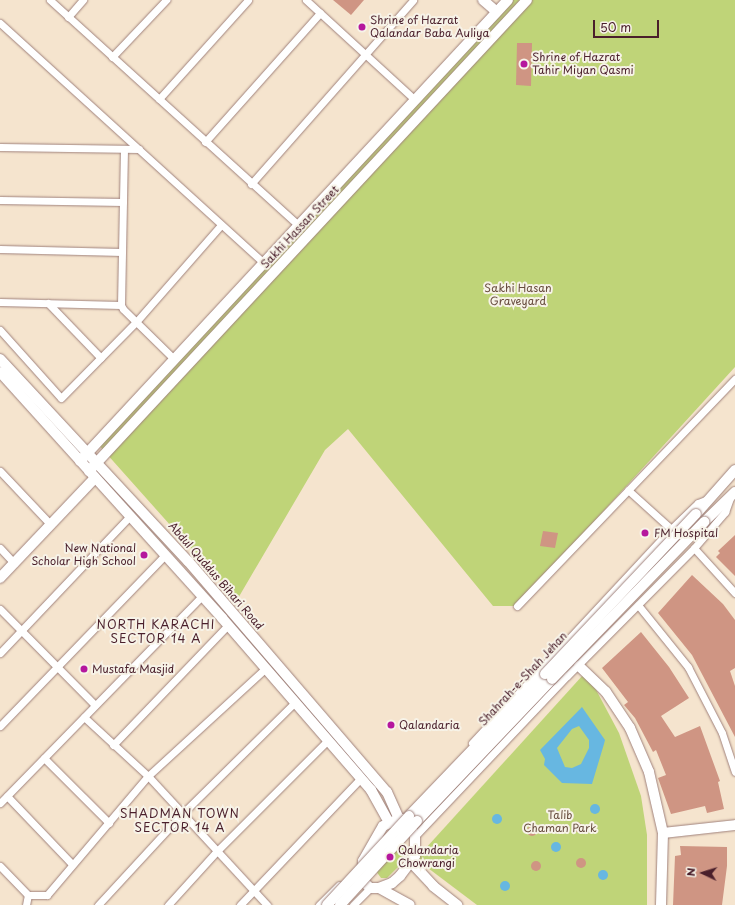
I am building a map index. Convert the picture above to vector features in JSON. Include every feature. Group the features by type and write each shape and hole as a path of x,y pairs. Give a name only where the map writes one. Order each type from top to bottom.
{"main road":[{"path":"483,0 497,12"},
{"name":"Sakhi Hassan Street","path":"80,461 508,0"},
{"name":"Sakhi Hassan Street","path":"0,578 50,525 92,474 98,462 527,0"},
{"name":"Abdul Quddus Bihari Road","path":"0,359 98,462 193,566 387,792 401,819 415,836"},
{"name":"Abdul Quddus Bihari Road","path":"0,372 266,668 371,790 389,822"},
{"name":"Shahrah-e-Shah Jehan","path":"327,905 696,514 735,470"},
{"name":"Shahrah-e-Shah Jehan","path":"340,905 492,742 704,522 733,494"},
{"path":"579,666 606,692 632,734 649,772 663,833 661,905"},
{"path":"401,819 389,822 379,832 363,861 364,882 410,905"},
{"path":"663,833 735,825"},
{"path":"375,888 400,876 411,862 415,856 415,836"},
{"path":"411,862 433,886 457,905"}],"street":[{"path":"50,0 299,226"},
{"path":"68,17 83,0"},
{"path":"112,57 166,0"},
{"path":"159,99 248,0"},
{"path":"306,0 363,54 415,100"},
{"path":"251,184 363,54 413,0"},
{"path":"205,142 320,13"},
{"path":"0,23 139,149 221,226 264,263"},
{"path":"0,148 139,149"},
{"path":"124,149 121,305 136,322 174,359"},
{"path":"0,200 123,202"},
{"path":"0,330 61,398 136,322 221,226"},
{"path":"0,249 122,252"},
{"path":"0,302 121,305"},
{"path":"48,303 101,358"},
{"path":"517,606 735,379"},
{"path":"0,471 50,525"},
{"path":"628,490 671,529"},
{"path":"415,836 567,676 579,666 694,548 726,512 733,494"},
{"path":"401,819 549,658 671,529 698,503 711,498"},
{"path":"0,652 130,516"},
{"path":"0,548 14,563"},
{"path":"694,548 735,593"},
{"path":"0,726 56,665 165,555"},
{"path":"0,803 202,596"},
{"path":"638,605 688,667 722,733 735,772"},
{"path":"0,608 95,705"},
{"path":"113,745 228,625"},
{"path":"549,658 567,676"},
{"path":"0,866 28,895 46,895 110,823 148,776 266,668"},
{"path":"98,905 183,813 295,702"},
{"path":"84,717 148,776 267,905"},
{"path":"168,905 217,851 328,740"},
{"path":"44,758 110,823"},
{"path":"240,905 361,778"},
{"path":"7,796 72,864"},
{"path":"319,905 363,861"},
{"path":"353,905 375,888"},
{"path":"26,905 28,895"}],"green space":[{"name":"Sakhi Hasan Graveyard","path":"508,0 735,0 735,367 517,606 493,606 348,429 325,450 237,600 97,443"},
{"name":"Talib Chaman Park","path":"583,675 594,686 619,733 641,796 647,835 647,905 477,905 416,859"},
{"path":"404,840 404,853 398,867 387,878 381,878 376,871"}],"water":[{"path":"582,707 605,740 592,784 562,783 544,765 545,759 540,750","holes":["579,726 589,740 589,748 581,764 572,768 565,767 557,748 572,729"]},
{"path":"593,804 597,804 599,805 599,813 593,814 590,811 590,807"},
{"path":"495,814 499,814 501,815 501,823 495,824 492,821 492,817"},
{"path":"554,842 558,842 560,843 560,851 554,852 551,849 551,845"},
{"path":"601,870 605,870 607,871 607,879 601,880 598,877 598,873"},
{"path":"503,881 507,881 509,882 509,890 503,891 500,888 500,884"}],"building":[{"path":"333,0 364,0 351,15"},
{"name":"Shrine of Hazrat Tahir Miyan Qasmi","path":"517,43 532,43 531,86 516,85"},
{"path":"543,531 558,533 555,548 540,546"},
{"path":"735,535 735,576 716,557 720,553 718,551"},
{"path":"692,575 723,604 735,620 735,668 730,671 735,686 735,737 692,655 658,613"},
{"path":"641,632 669,667 689,698 661,716 675,737 700,726 720,781 718,782 724,809 707,813 705,806 671,814 658,778 666,775 656,750 653,752 635,718 624,705 628,702 602,668"},
{"path":"575,822 579,822 581,823 581,831 575,832 572,829 572,825"},
{"path":"530,826 534,826 536,827 536,835 530,836 527,833 527,829"},
{"path":"680,846 727,847 727,866 722,905 673,905 675,856 681,855"},
{"path":"579,858 583,858 585,859 585,867 579,868 576,865 576,861"},
{"path":"534,861 538,861 540,862 540,870 534,871 531,868 531,864"}],"place":[{"name":"Shrine of Hazrat Qalandar Baba Auliya","path":"362,27"},
{"name":"Shrine of Hazrat Tahir Miyan Qasmi","path":"524,64"},
{"name":"FM Hospital","path":"645,533"},
{"name":"New National Scholar High School","path":"144,555"},
{"name":"Mustafa Masjid","path":"84,669"},
{"name":"Qalandaria","path":"391,725"},
{"name":"Qalandaria Chowrangi","path":"390,857"}],"district":[{"name":"NORTH KARACHI SECTOR 14 A","path":"156,632"},
{"name":"SHADMAN TOWN SECTOR 14 A","path":"180,821"}]}
